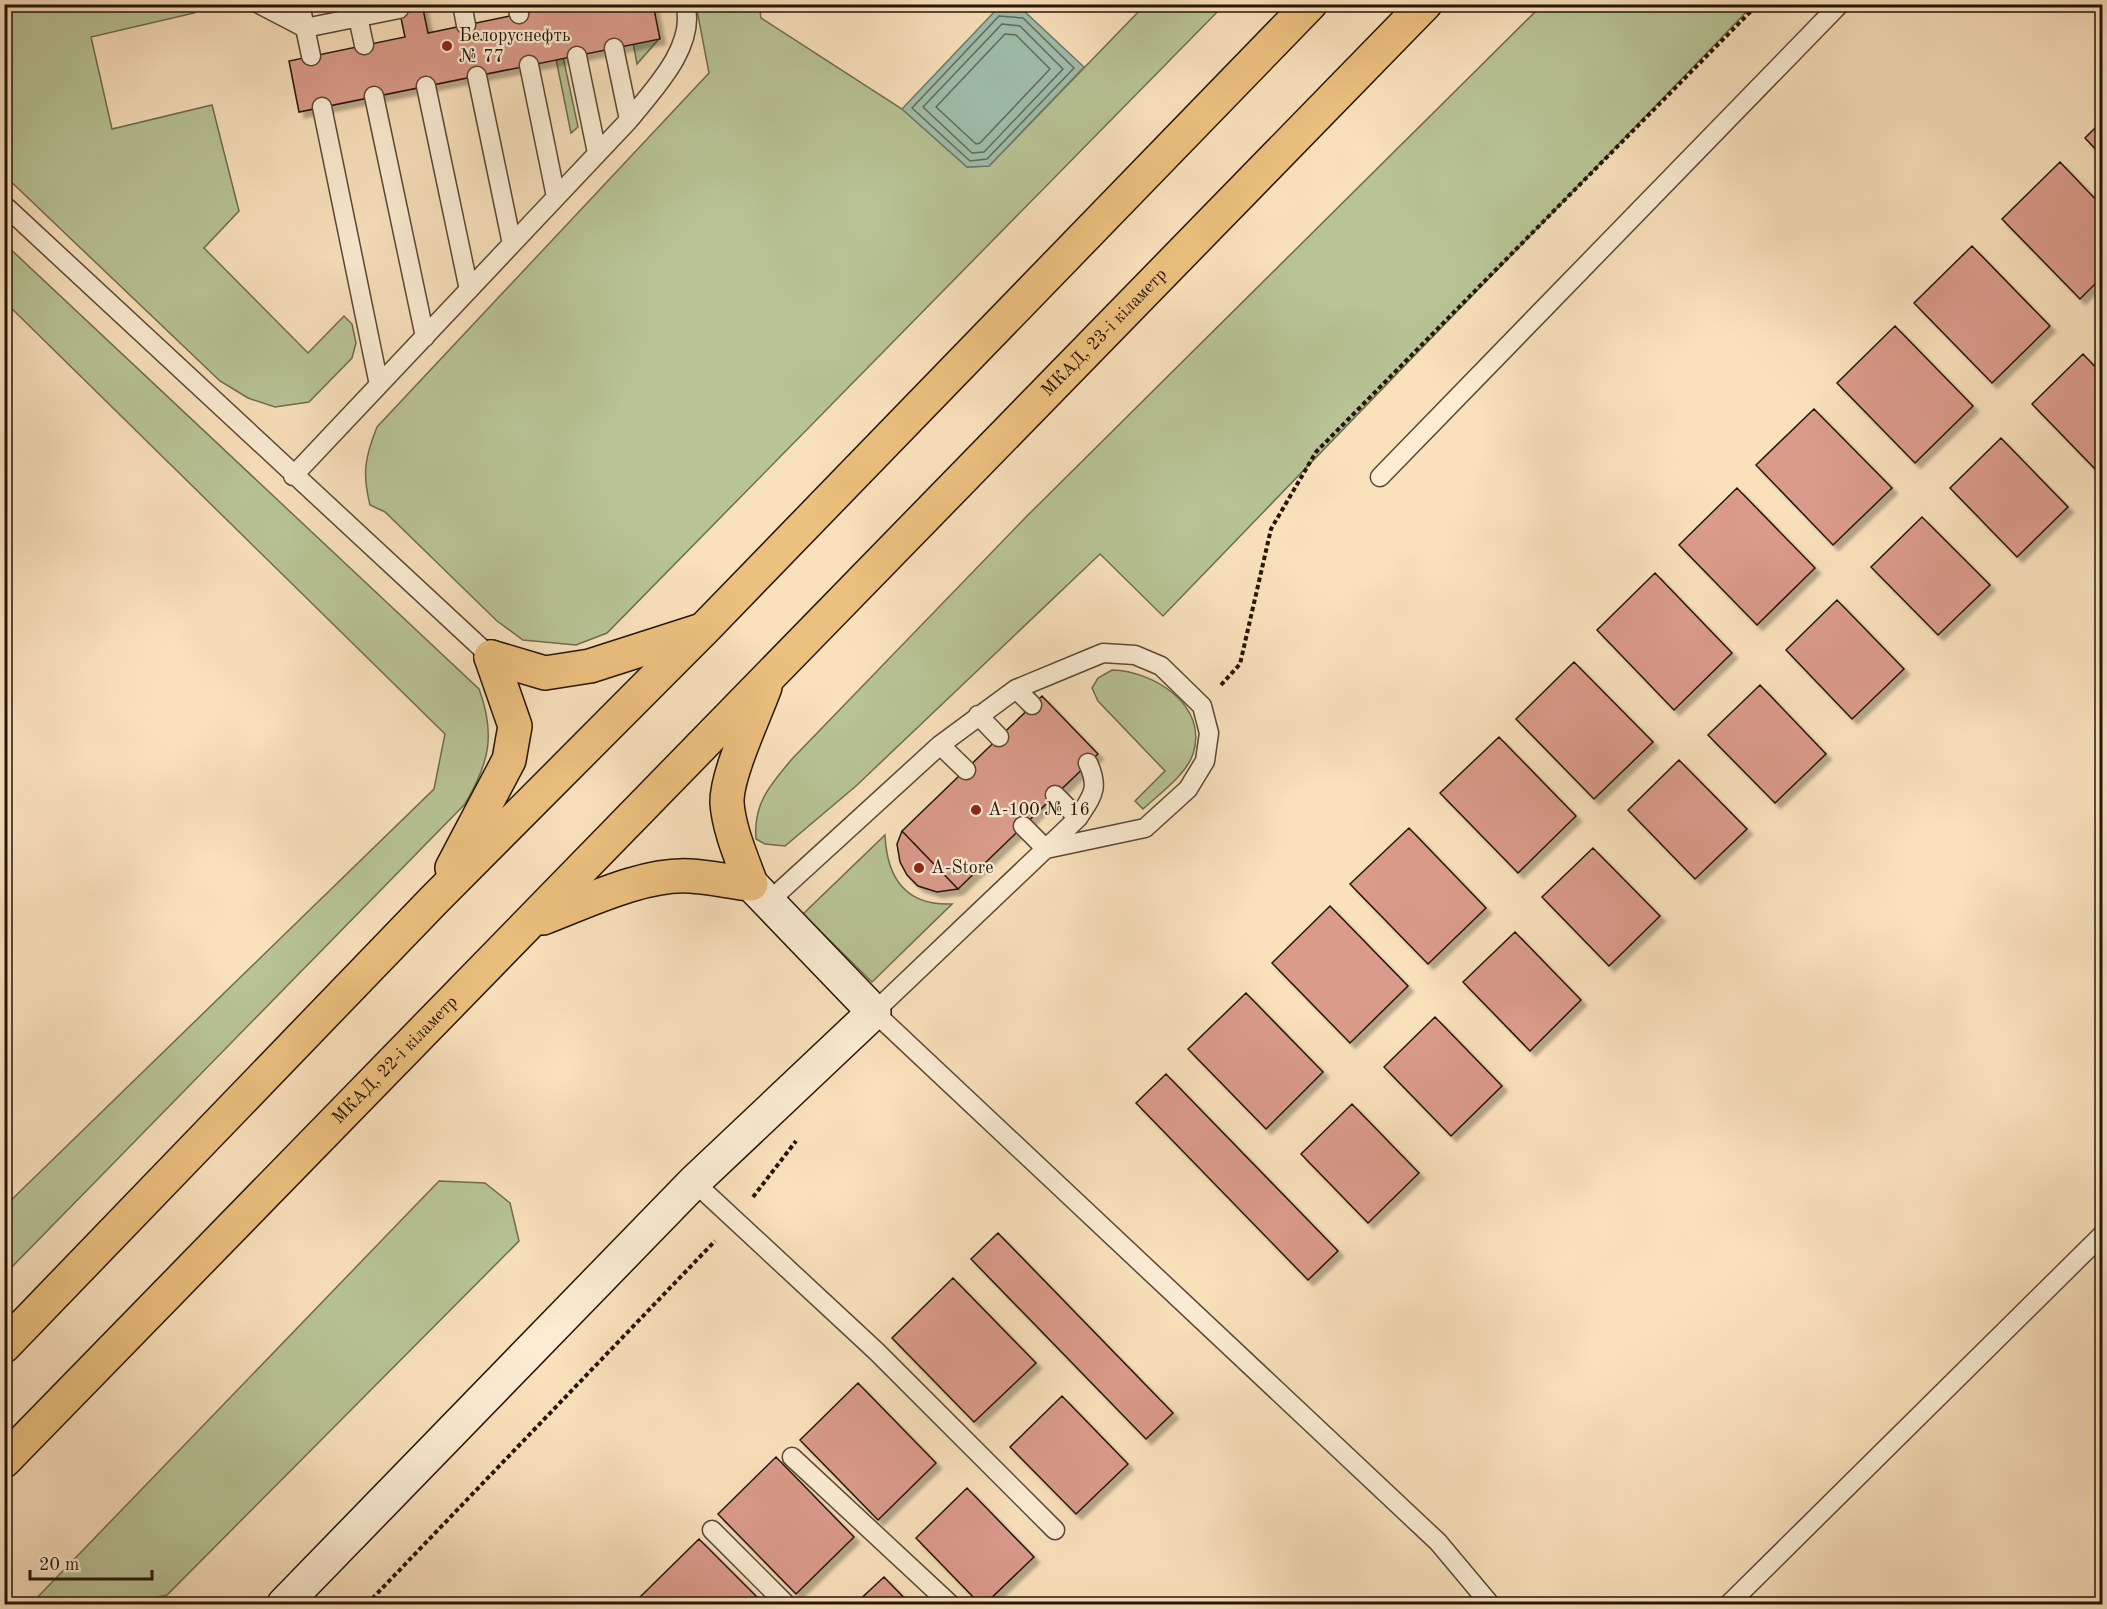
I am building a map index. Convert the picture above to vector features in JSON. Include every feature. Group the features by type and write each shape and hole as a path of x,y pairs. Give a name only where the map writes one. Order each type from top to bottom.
{"highway":[{"path":"4,1346 435,899 703,630 1310,4"},
{"name":"МКАД, 23-і кіламетр","path":"778,668 1425,4"},
{"path":"491,657 545,673 590,666 703,630"},
{"path":"435,899 509,760 515,726 491,657"},
{"path":"759,894 727,802 733,775 778,668"},
{"name":"МКАД, 22-і кіламетр","path":"4,1461 533,922 778,668"},
{"path":"533,922 602,895 653,880 688,876 759,894"}],"street":[{"path":"284,1605 694,1182 874,1012 759,894"}],"lane":[{"path":"259,4 305,28 399,9"},
{"path":"300,4 311,56"},
{"path":"462,4 466,25"},
{"path":"294,476 629,120 673,65 689,18 685,4"},
{"path":"1380,477 1840,4"},
{"path":"358,17 364,45"},
{"path":"614,48 629,120"},
{"path":"577,56 597,153"},
{"path":"529,65 556,197"},
{"path":"477,76 512,244"},
{"path":"426,86 468,290"},
{"path":"374,96 425,337"},
{"path":"322,107 379,386"},
{"path":"4,205 491,657"},
{"path":"759,894 940,745 978,715 1017,689 1103,653 1135,655 1161,666 1202,706 1209,734 1205,761 1188,789 1145,828 1046,849"},
{"path":"1017,689 1032,705"},
{"path":"978,715 999,737"},
{"path":"940,745 966,770"},
{"path":"1088,763 1094,775 1094,793 1078,818 874,1012 1438,1542 1490,1605"},
{"path":"1055,795 1078,818"},
{"path":"1023,826 1046,849"},
{"path":"694,1182 876,1351 1055,1530"},
{"path":"1729,1605 2103,1235"},
{"path":"792,1457 950,1605"},
{"path":"712,1530 786,1605"}],"path":[{"path":"1202,706 1240,664 1271,529 1316,452 1758,4"},
{"path":"367,1605 734,1221 799,1137"}],"shaded area":[{"path":"4,5 190,5 194,13 91,37 112,129 212,105 239,211 204,248 308,353 344,316 352,324 356,343 352,358 309,402 275,407 248,398 220,381 5,176"},
{"path":"545,5 552,5 578,127 571,133"},
{"path":"626,5 651,5 658,40 637,64"},
{"path":"696,5 759,5 761,18 902,109 967,167 989,166 1145,5 1224,5 607,633 576,645 523,640 497,621 385,512 370,505 366,484 366,465 370,447 377,427 709,73"},
{"path":"1542,5 1753,5 1163,616 1100,554 856,786 785,846 765,844 756,839 757,815 760,805 770,787 792,759 1026,517"},
{"path":"5,244 479,689 484,705 488,735 480,775 465,804 5,1274 5,1206 434,789 445,734 5,302"},
{"path":"1112,670 1128,672 1160,684 1185,706 1193,720 1196,736 1189,762 1171,784 1143,809 1135,801 1165,771 1098,701 1092,688 1098,678"},
{"path":"885,835 890,865 902,887 911,895 922,900 952,904 872,982 803,914"},
{"path":"439,1181 485,1183 510,1203 519,1241 167,1595 126,1604 31,1604"}],"water":[{"path":"996,10 1025,12 1084,67 989,166 967,167 902,109"}],"building":[{"path":"398,4 422,4 428,33 567,4 653,4 660,39 299,112 289,61 405,37"},
{"path":"2102,121 2102,156 2085,138"},
{"path":"2060,162 2102,206 2102,277 2080,299 2002,219"},
{"path":"1972,246 2050,326 1992,383 1914,303"},
{"path":"1895,326 1973,406 1915,463 1837,383"},
{"path":"2083,354 2102,374 2102,469 2099,473 2032,404"},
{"path":"1814,409 1892,488 1833,545 1756,465"},
{"path":"2001,438 2068,507 2017,557 1950,488"},
{"path":"1737,488 1815,568 1757,625 1679,545"},
{"path":"1922,517 1990,585 1938,635 1871,567"},
{"path":"1655,573 1732,653 1674,710 1597,630"},
{"path":"1837,600 1904,669 1852,719 1786,650"},
{"path":"1574,662 1653,742 1594,799 1516,719"},
{"path":"1760,685 1826,754 1775,803 1708,735"},
{"path":"1042,696 1098,754 958,889 902,831"},
{"path":"1499,737 1576,816 1518,873 1440,793"},
{"path":"1679,760 1747,829 1695,879 1628,810"},
{"path":"1409,828 1486,908 1428,964 1350,884"},
{"path":"902,831 958,889 937,892 918,886 907,875 900,862 897,844"},
{"path":"1593,848 1660,916 1609,966 1542,897"},
{"path":"1330,906 1408,986 1350,1043 1272,963"},
{"path":"1515,932 1581,1000 1530,1051 1463,982"},
{"path":"1246,993 1323,1072 1266,1129 1188,1049"},
{"path":"1435,1017 1502,1086 1451,1136 1384,1067"},
{"path":"1166,1074 1338,1251 1308,1280 1136,1103"},
{"path":"1352,1104 1419,1173 1368,1223 1301,1154"},
{"path":"998,1233 1173,1413 1146,1439 971,1259"},
{"path":"953,1278 1036,1363 974,1422 892,1338"},
{"path":"858,1383 936,1463 878,1520 800,1440"},
{"path":"1062,1396 1128,1464 1076,1514 1010,1447"},
{"path":"776,1457 854,1537 796,1594 718,1514"},
{"path":"967,1488 1034,1557 985,1604 980,1604 916,1538"},
{"path":"699,1539 764,1604 645,1604 639,1598"},
{"path":"884,1577 910,1604 855,1604"}],"place":[{"name":"Белоруснефть № 77","path":"447,46"},
{"name":"А-100 № 16","path":"976,810"},
{"name":"A-Store","path":"919,868"}]}
